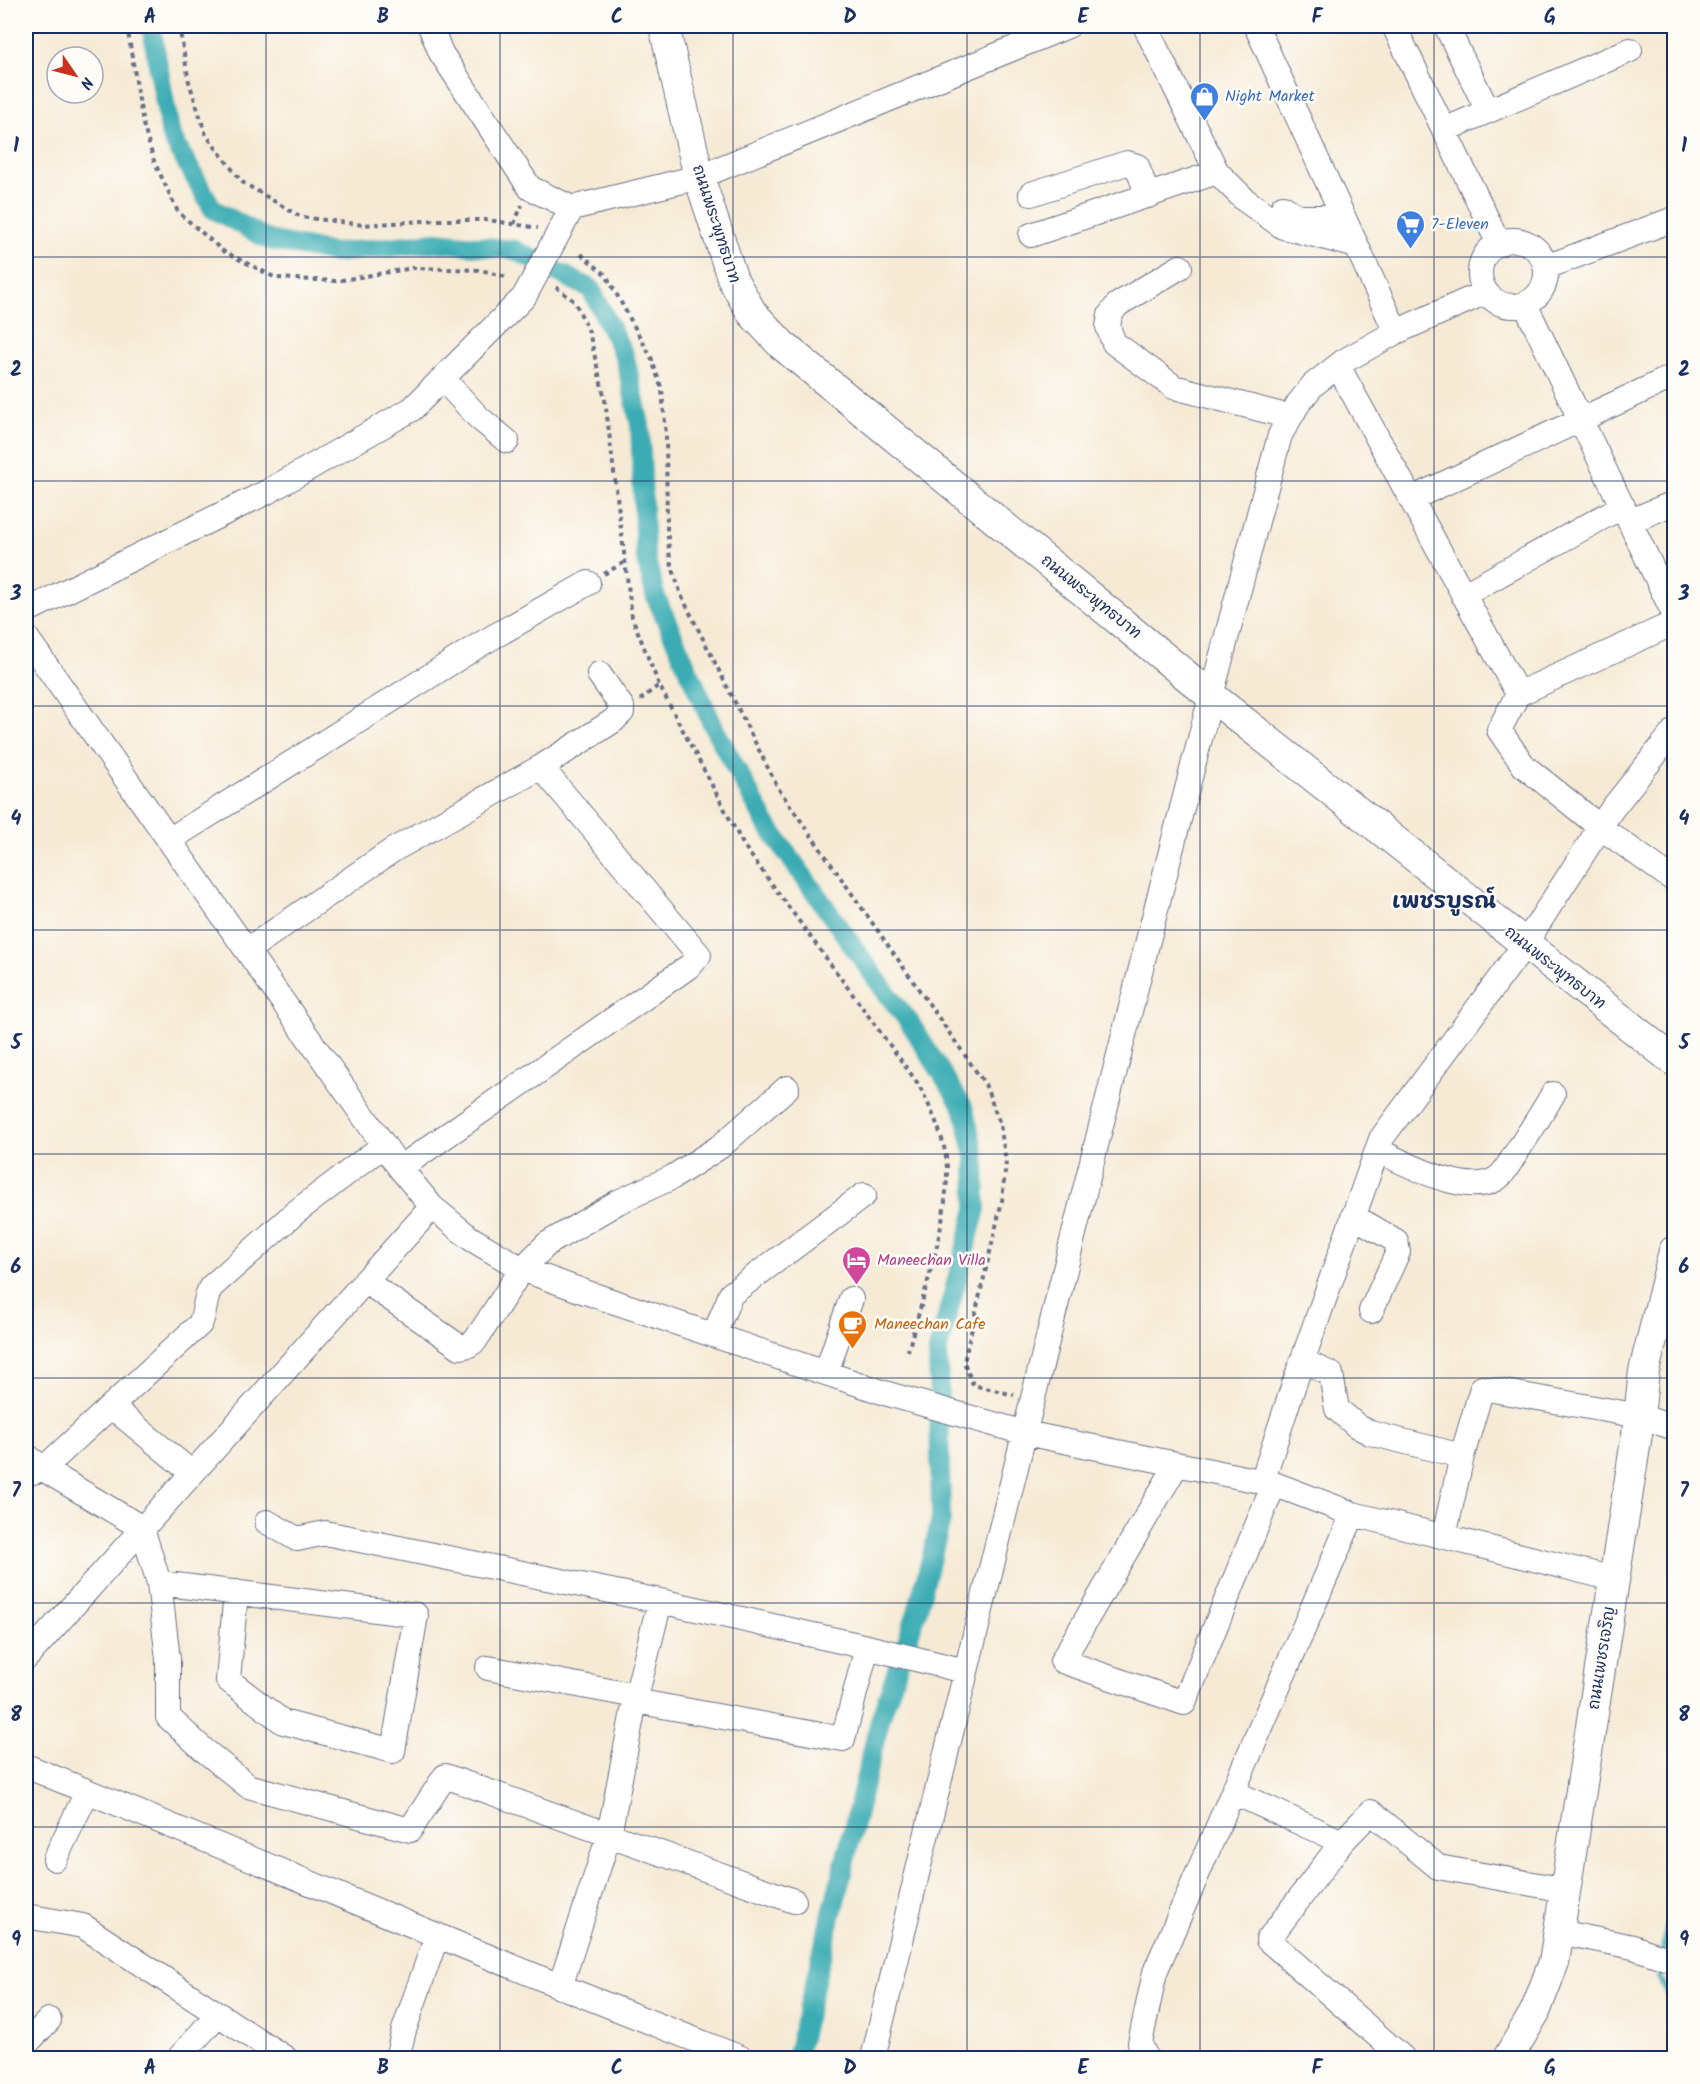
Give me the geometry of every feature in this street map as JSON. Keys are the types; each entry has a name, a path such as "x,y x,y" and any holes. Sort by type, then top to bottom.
{"main road":[{"name":"ถนนพระพุทธบาท","path":"664,26 699,177 733,280 752,313 782,345 1210,694 1674,1061"},
{"name":"ถนนเพชรเจริญ","path":"1508,2058 1535,2012 1554,1962 1640,1416 1644,1371 1674,1251"}],"street":[{"path":"430,26 441,53 530,188 572,208 699,177 1068,26"},
{"path":"1145,26 1217,172 1245,200 1283,227 1357,246"},
{"path":"1160,26 1225,172 1299,218 1343,217"},
{"path":"1256,26 1396,332"},
{"path":"1394,26 1499,244"},
{"path":"1446,26 1488,111"},
{"path":"1444,130 1630,50"},
{"path":"1031,194 1126,163 1137,166 1148,196"},
{"path":"1030,235 1217,172"},
{"path":"26,612 277,486 412,409 524,297 572,208"},
{"path":"1546,267 1674,219"},
{"path":"1510,240 1522,241 1539,252 1546,267 1546,279 1539,294 1525,304 1514,306 1499,303 1486,292 1481,281 1481,267 1485,256 1499,244 1510,240"},
{"path":"1180,267 1117,305 1110,315 1108,327 1114,343 1174,387 1290,417"},
{"path":"873,2058 958,1669 1033,1399 1210,694 1280,435 1313,385 1338,366 1396,332 1486,292"},
{"path":"1525,304 1674,614"},
{"path":"1338,366 1518,694"},
{"path":"1411,499 1674,376"},
{"path":"442,379 479,418 507,441"},
{"path":"1463,595 1627,514 1674,502"},
{"path":"169,840 479,645 588,583"},
{"path":"1674,623 1518,694 1499,730 1524,766 1600,827 1674,880"},
{"path":"26,637 400,1168 432,1207 470,1238 522,1269 826,1374 1024,1433 1268,1483 1353,1514 1614,1579"},
{"path":"247,950 393,850 541,767 613,722 622,712 622,707 599,674"},
{"path":"1177,1464 1062,1661 1184,1703 1268,1483 1302,1361 1381,1139 1525,944 1612,809 1674,731"},
{"path":"400,1168 691,965 699,955 541,767"},
{"path":"366,1281 460,1347 469,1345 475,1341 522,1269 547,1244 618,1202 673,1177 722,1146 787,1088"},
{"path":"1377,1150 1447,1180 1475,1185 1487,1183 1501,1175 1533,1129 1553,1094"},
{"path":"384,1145 296,1212 211,1287 207,1293 204,1317 200,1324 112,1407 31,1466 142,1528 159,1582 168,1659 168,1717 248,1786 410,1830 445,1776 794,1901"},
{"path":"714,1335 731,1294 864,1195"},
{"path":"26,1658 432,1207"},
{"path":"1353,1216 1396,1241 1398,1252 1371,1311"},
{"path":"826,1374 851,1299"},
{"path":"1302,1361 1331,1374 1337,1409 1357,1426 1370,1433 1462,1456"},
{"path":"1444,1536 1462,1456 1482,1388 1640,1416 1674,1428"},
{"path":"112,1407 192,1473"},
{"path":"1146,2058 1140,2043 1155,1972 1353,1514"},
{"path":"267,1522 297,1539 326,1533 660,1601 958,1669"},
{"path":"159,1582 416,1615 393,1751 283,1722 228,1680 236,1592"},
{"path":"560,1987 609,1835 636,1698 660,1601"},
{"path":"488,1668 843,1739 871,1648"},
{"path":"26,1766 560,1987 741,2058"},
{"path":"55,1859 87,1792"},
{"path":"1233,1792 1342,1842"},
{"path":"1403,2058 1268,1940 1342,1842 1371,1812 1438,1867 1566,1890"},
{"path":"26,1916 83,1926 285,2058"},
{"path":"1559,1932 1633,1947 1674,1961"},
{"path":"397,2058 436,1935"},
{"path":"179,2058 218,2014"},
{"path":"26,2044 49,2020"}],"path":[{"path":"127,26 143,124 154,161 178,212 223,251 276,278 336,281 413,268 481,270 506,277"},
{"path":"179,26 189,82 206,135 242,182 301,217 364,225 437,220 488,220 538,228"},
{"path":"581,254 606,275 651,357 662,390 666,435 667,528 670,560 681,594 778,788 986,1084 1000,1124 1006,1161 1002,1201 964,1362 973,1385 1033,1399"},
{"path":"556,287 575,302 589,332 604,400 632,617 659,685 744,846 919,1085 938,1124 948,1170 942,1222 908,1351"}],"waterway":[{"path":"151,26 171,136 213,209 269,240 335,253 436,242 515,250 591,289 625,357 640,425 645,554 655,595 715,730 767,825 910,1023 963,1107 975,1156 976,1209 938,1350 941,1520 917,1612 881,1716 796,2058"},
{"path":"1663,1950 1666,1928 1674,1911"},
{"path":"1661,1963 1658,1978 1674,2001"}],"place":[{"name":"Night Market","path":"1204,122"},
{"name":"7-Eleven","path":"1410,250"},
{"name":"Maneechan Villa","path":"856,1286"},
{"name":"Maneechan Cafe","path":"853,1350"}],"district":[{"name":"เพชรบูรณ์","path":"1444,902"}]}
